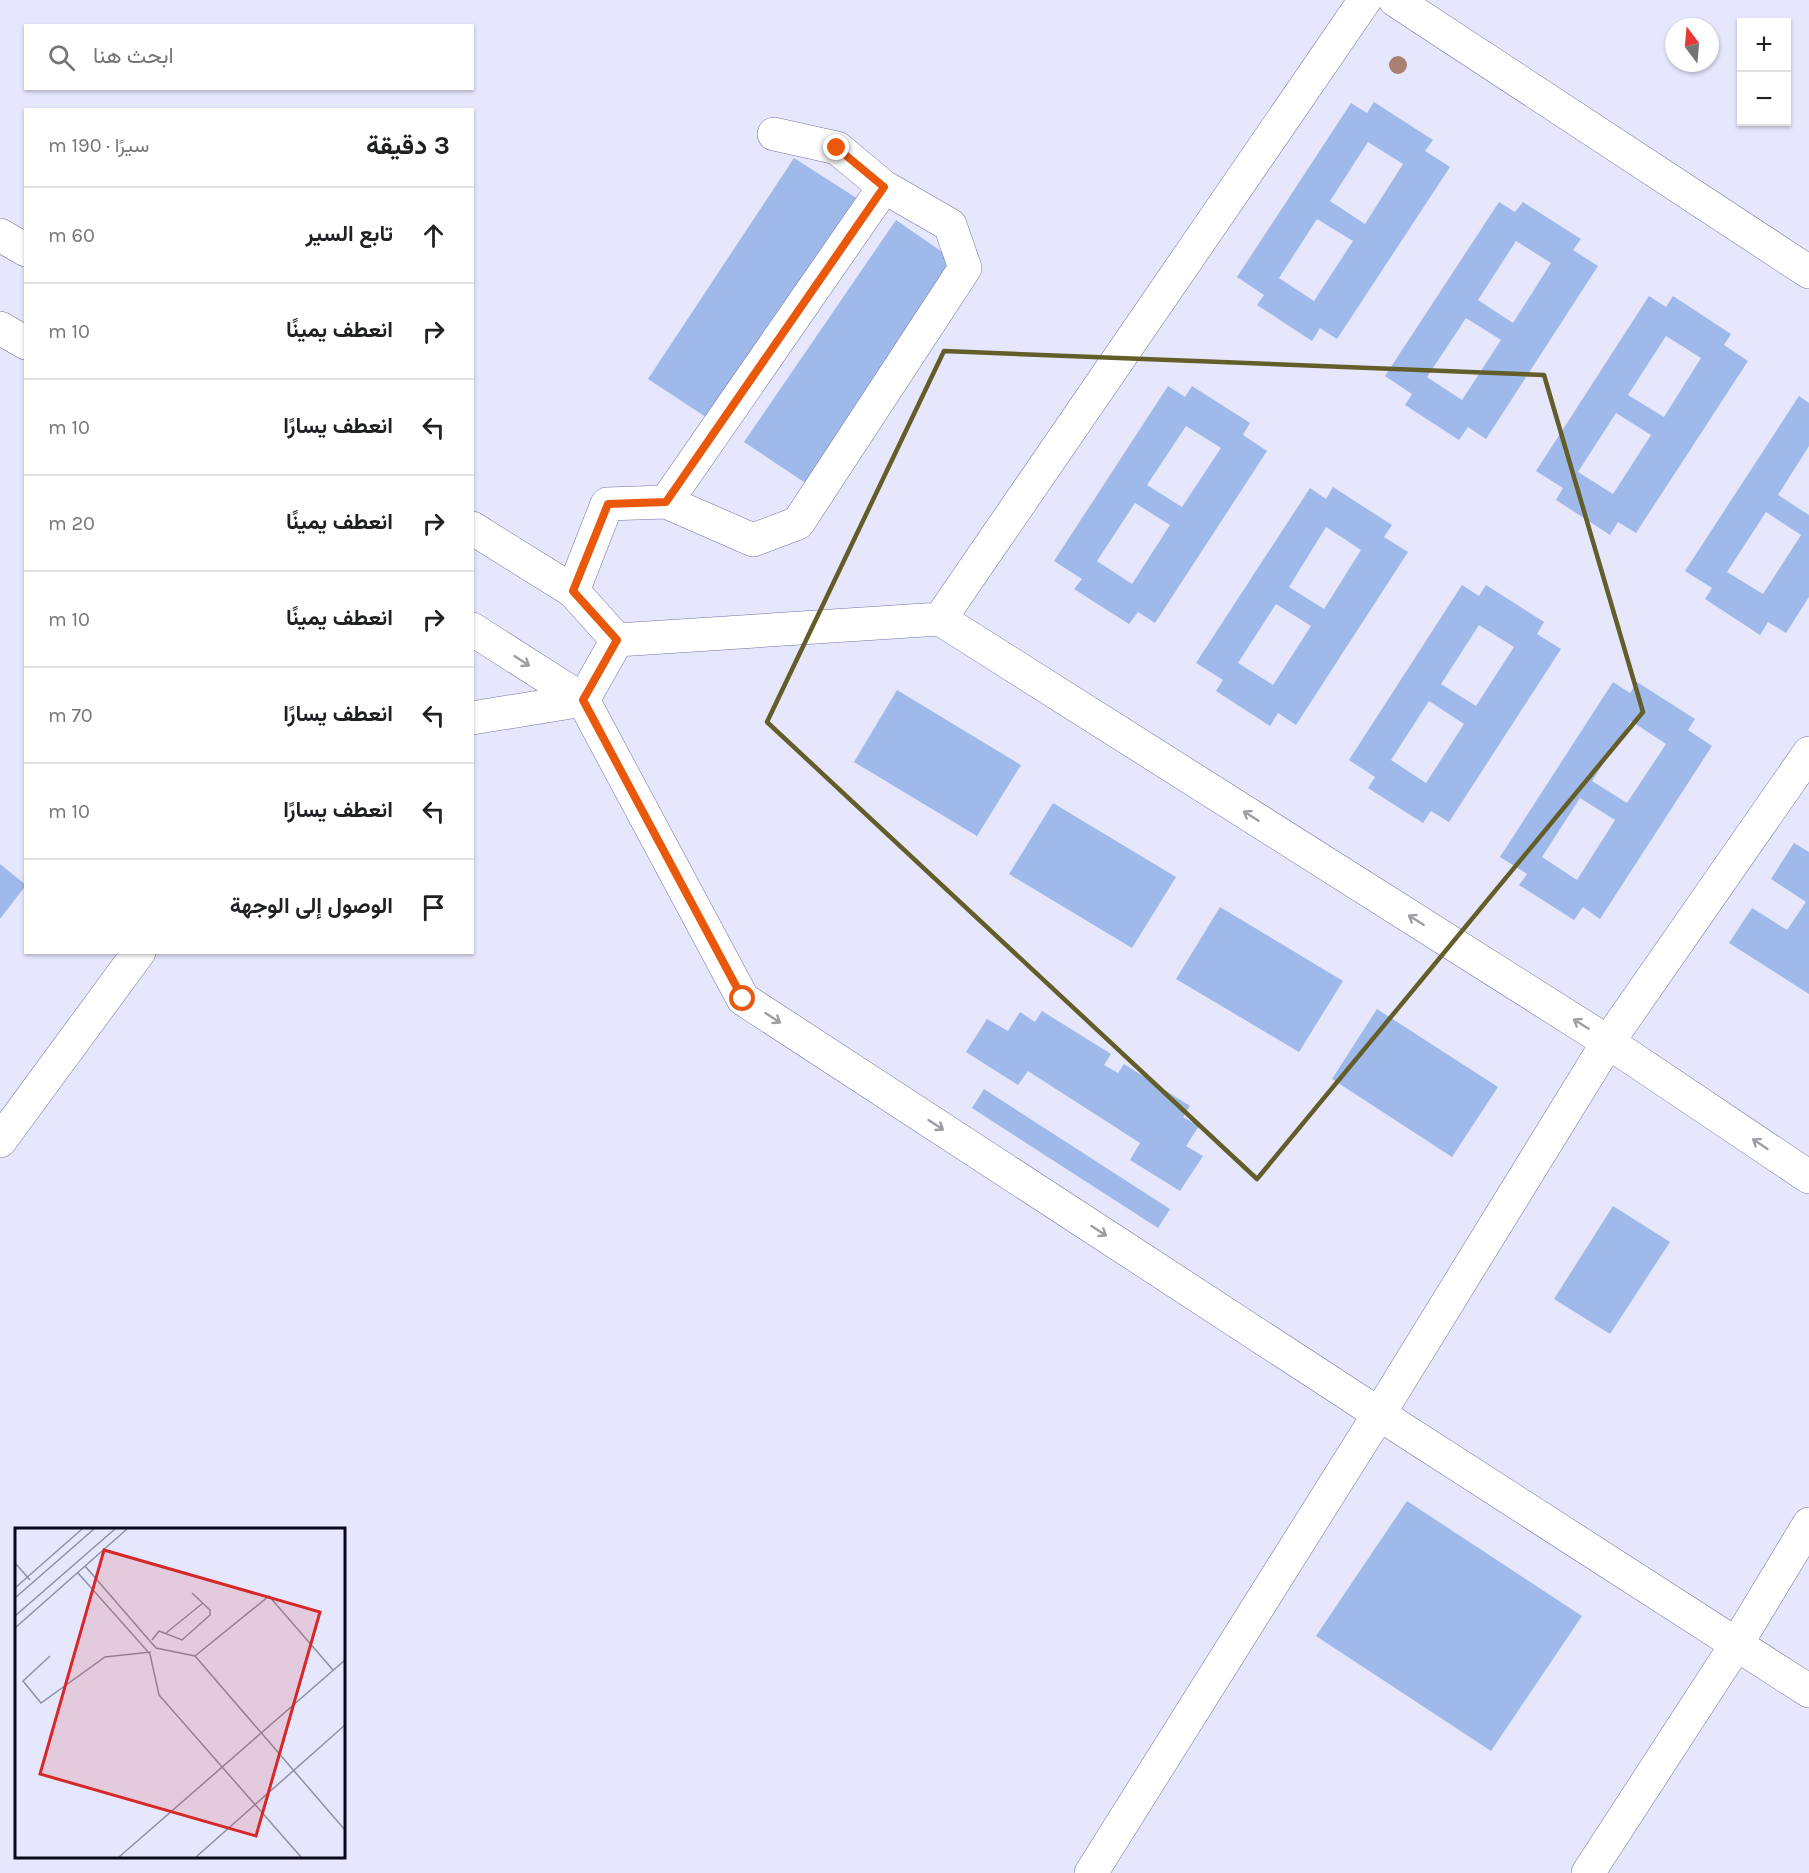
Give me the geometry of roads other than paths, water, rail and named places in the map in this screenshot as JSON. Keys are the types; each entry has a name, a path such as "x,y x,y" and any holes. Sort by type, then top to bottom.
{"lane":[{"path":"940,619 1365,0"},
{"path":"1395,0 1809,272"},
{"path":"573,591 608,504 666,502 753,540 798,523 965,268 950,225 884,187 837,148 774,134"},
{"path":"666,502 884,187"},
{"path":"0,235 24,249"},
{"path":"0,328 24,342"},
{"path":"474,529 573,591 617,640"},
{"path":"617,640 940,619 1608,1042 1809,1177"},
{"path":"474,630 583,700 743,999 1809,1691"},
{"path":"583,700 617,640"},
{"path":"474,718 583,700"},
{"path":"1091,1873 1379,1414 1608,1042 1809,753"},
{"path":"0,1141 138,954"},
{"path":"1588,1873 1736,1645 1809,1524"}]}
